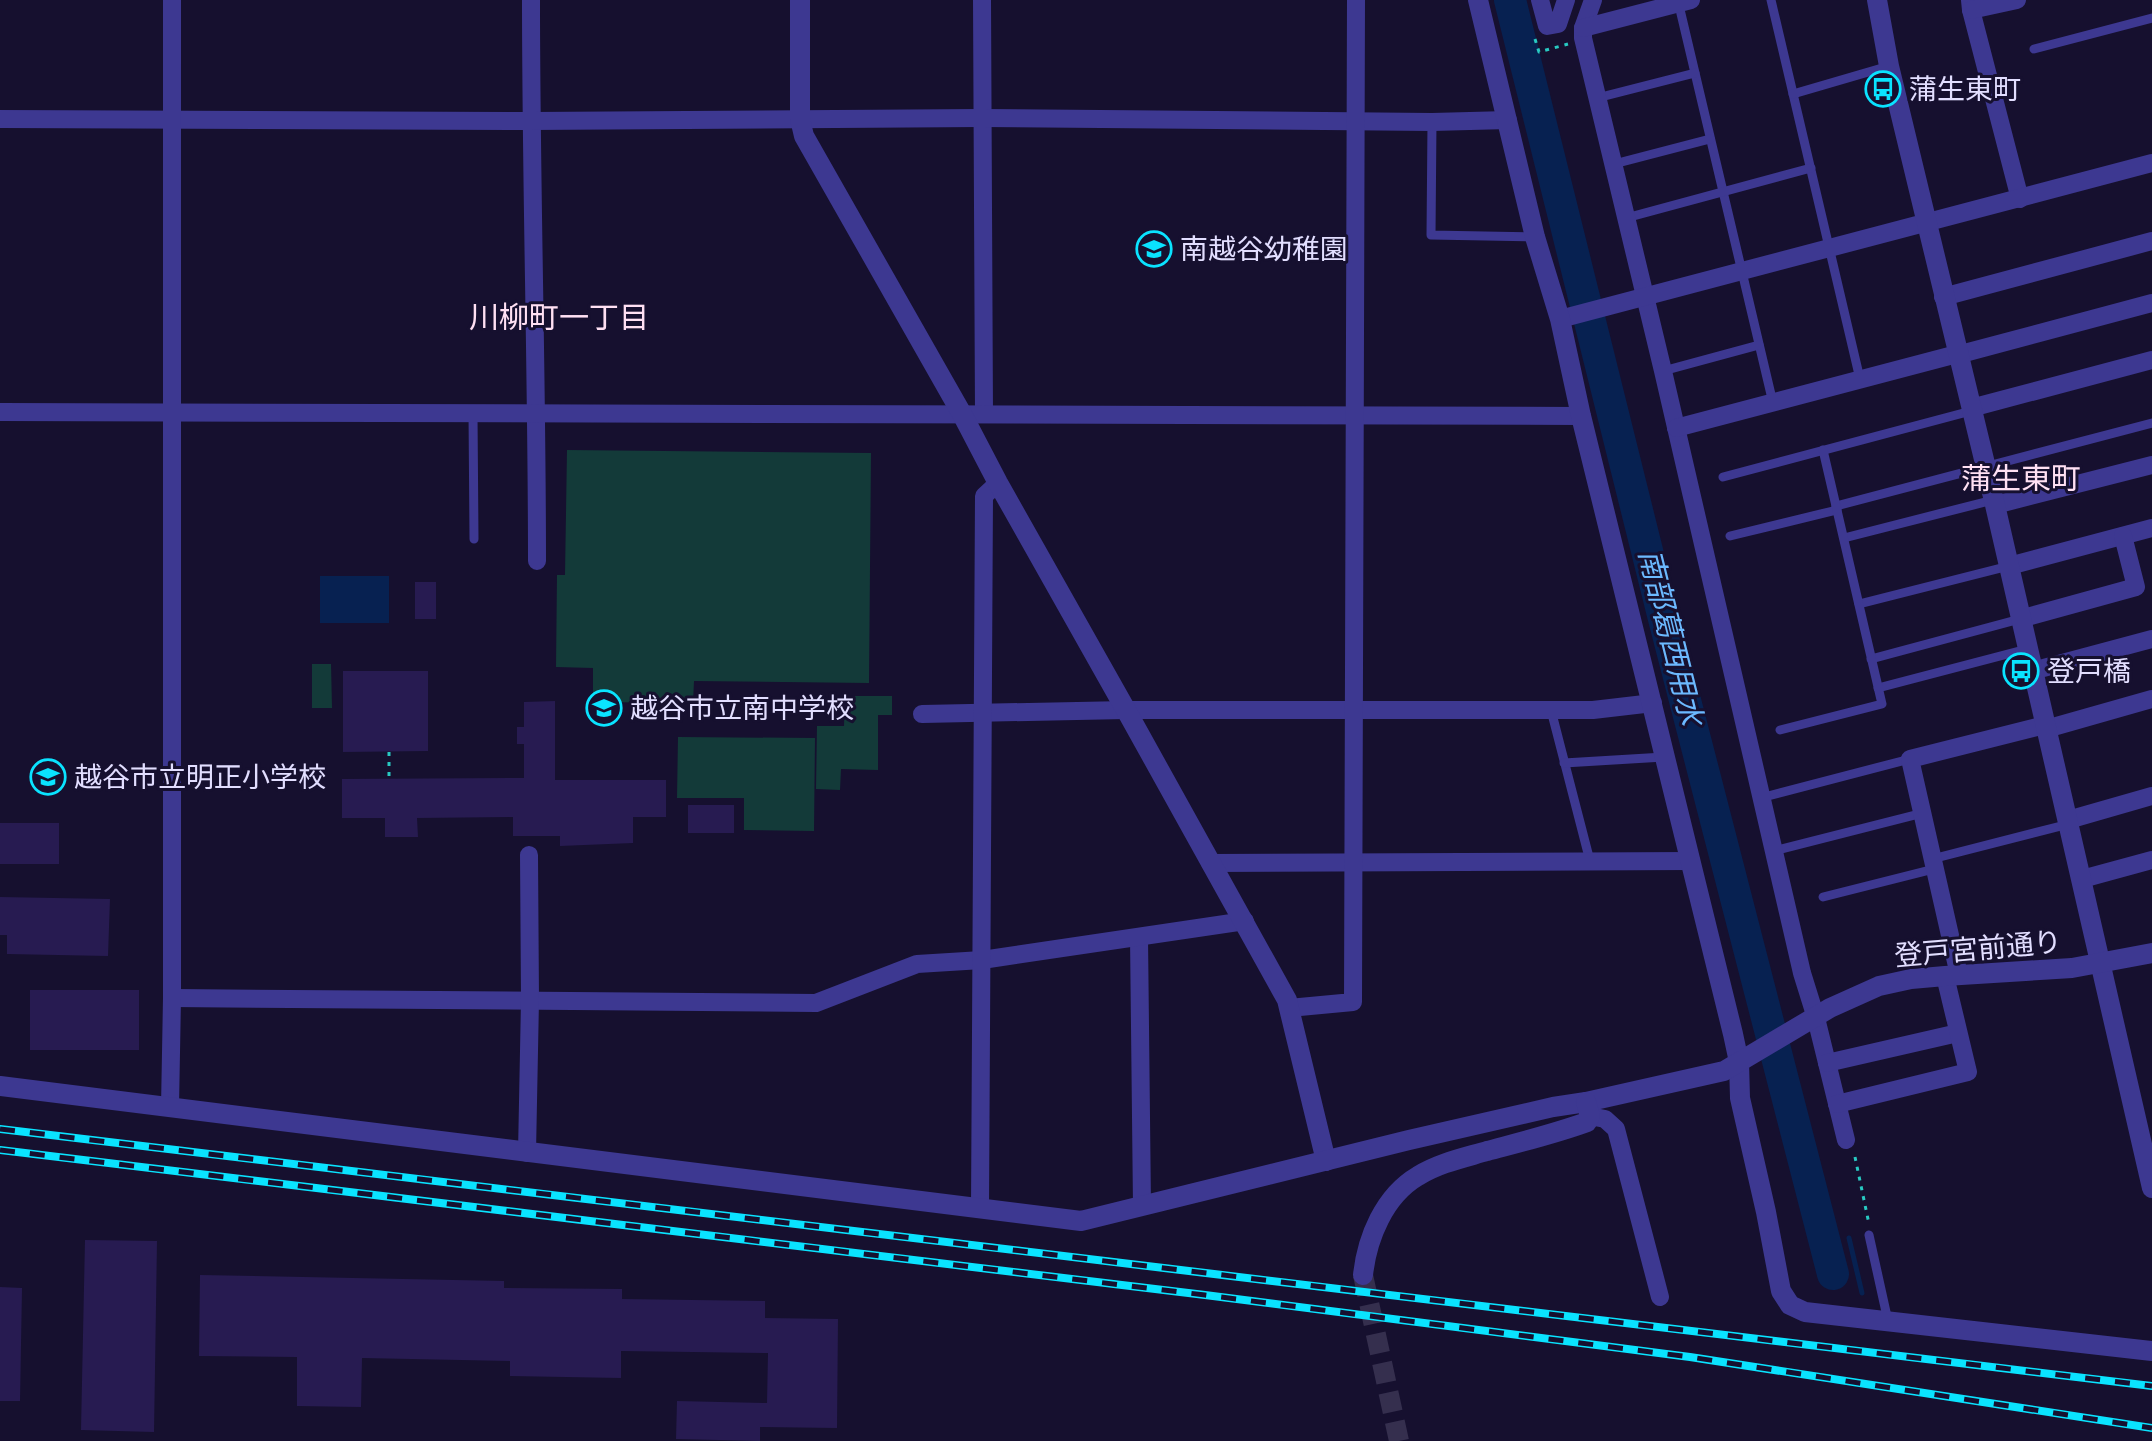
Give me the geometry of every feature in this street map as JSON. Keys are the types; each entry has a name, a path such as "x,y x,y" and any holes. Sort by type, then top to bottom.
{"street":[{"path":"170,1107 172,0"},
{"path":"531,0 537,561"},
{"path":"800,0 800,119 804,136 1287,1000 1326,1161"},
{"path":"982,0 984,414"},
{"path":"1289,1008 1353,1002 1356,0"},
{"path":"1478,0 1535,237 1565,318 1581,416 1691,861 1744,1058 1740,1098 1781,1291 1790,1305 1805,1312 2152,1351"},
{"path":"1540,0 1547,26 1558,24 1566,0"},
{"path":"1593,0 1583,28 1583,38 1802,973 1846,1140"},
{"path":"1877,0 1889,66 2150,1166 2152,1188"},
{"path":"2017,0 1971,5 2020,199"},
{"path":"1583,28 1682,1"},
{"path":"0,119 1508,120"},
{"path":"1565,318 2152,163"},
{"path":"1943,297 2152,241"},
{"path":"1676,428 2152,303"},
{"path":"1971,409 2152,360"},
{"path":"0,412 1581,416"},
{"path":"1994,502 2152,465"},
{"path":"980,1209 984,496 998,483"},
{"path":"2009,566 2152,528"},
{"path":"2020,619 2136,587 2123,536"},
{"path":"2032,671 2152,639"},
{"path":"1837,1104 1968,1072 1958,1033 1952,976 1933,864 1910,759 2152,699"},
{"path":"922,714 1126,710 1593,710 1653,703"},
{"path":"2069,822 2152,796"},
{"path":"527,1153 529,855"},
{"path":"2082,879 2152,860"},
{"path":"1210,863 1691,861"},
{"path":"172,998 816,1003 917,964 982,960 1245,921"},
{"path":"1139,937 1142,1206"},
{"name":"登戸宮前通り","path":"1816,1018 1830,1008 1879,986 1911,979 2040,971 2102,964 2152,953"},
{"path":"0,1086 1081,1221 1553,1107 1588,1109 1724,1071 1816,1018"},
{"path":"1827,1063 1958,1033"},
{"path":"1363,1275 1370,1237 1395,1197 1415,1178 1443,1163 1587,1122 1588,1109"},
{"path":"1588,1109 1616,1129 1660,1297"}],"lane":[{"path":"1771,0 1860,379"},
{"path":"1682,1 1695,73 1773,403"},
{"path":"2034,49 2152,18"},
{"path":"1793,94 1889,66"},
{"path":"1597,98 1695,73"},
{"path":"1432,122 1431,235 1535,237"},
{"path":"1614,164 1710,139"},
{"path":"1626,218 1811,168"},
{"path":"1663,371 1759,345"},
{"path":"1723,477 1971,409"},
{"path":"473,413 474,539"},
{"path":"1730,536 2152,423"},
{"path":"1780,730 1882,704 1823,450"},
{"path":"1844,538 1994,502"},
{"path":"1859,604 2009,566"},
{"path":"1871,659 2020,619"},
{"path":"1878,688 2027,649"},
{"path":"1551,710 1590,861"},
{"path":"1564,763 1666,757"},
{"path":"1768,796 1910,759"},
{"path":"1774,851 1923,813"},
{"path":"1823,897 2069,822"},
{"path":"1869,1235 1884,1321"}],"path":[{"path":"389,752 389,779"},
{"path":"1846,1140 1852,1142 1871,1232 1869,1235"}],"green space":[{"path":"567,450 871,453 869,683 694,681 693,703 593,702 593,668 556,667 557,575 565,575"},
{"path":"312,664 331,664 332,708 312,708"},
{"path":"845,696 892,696 892,715 878,715 878,770 841,769 840,790 816,789 817,726 844,726"},
{"path":"678,737 815,738 814,831 744,830 744,798 677,798"}],"water":[{"path":"320,576 389,576 389,623 320,623"}],"building":[{"path":"415,582 436,582 436,619 415,619"},
{"path":"343,671 428,671 428,751 343,752"},
{"path":"555,701 555,780 666,780 666,817 633,817 633,843 560,846 560,836 513,836 513,817 417,818 418,837 385,837 385,818 342,818 342,779 524,778 524,744 517,744 517,727 524,727 524,702"},
{"path":"688,805 734,805 734,833 688,833"},
{"path":"0,823 59,823 59,864 0,864"},
{"path":"0,897 110,899 108,956 7,954 7,935 0,935"},
{"path":"30,990 139,990 139,1050 30,1050"},
{"path":"85,1240 157,1241 154,1432 81,1430"},
{"path":"200,1275 504,1281 504,1288 622,1289 622,1299 765,1301 765,1318 838,1319 837,1428 760,1427 760,1441 676,1439 677,1401 767,1403 768,1353 621,1351 621,1378 510,1376 510,1361 362,1358 361,1407 297,1406 297,1357 199,1356"},
{"path":"0,1287 22,1288 20,1401 0,1401"}],"waterway":[{"name":"南部葛西用水","path":"1510,0 1663,615 1833,1274"},
{"path":"1849,1238 1862,1293"}],"tunnel":[{"path":"1363,1275 1399,1441"}],"railway":[{"path":"0,1129 2152,1386"},
{"path":"0,1150 1205,1295 1690,1357 2152,1428"}],"place":[{"name":"蒲生東町","path":"1883,89"},
{"name":"南越谷幼稚園","path":"1154,249"},
{"name":"登戸橋","path":"2021,671"},
{"name":"越谷市立南中学校","path":"604,708"},
{"name":"越谷市立明正小学校","path":"48,777"}],"district":[{"name":"川柳町一丁目","path":"559,317"},
{"name":"蒲生東町","path":"2021,478"}]}
